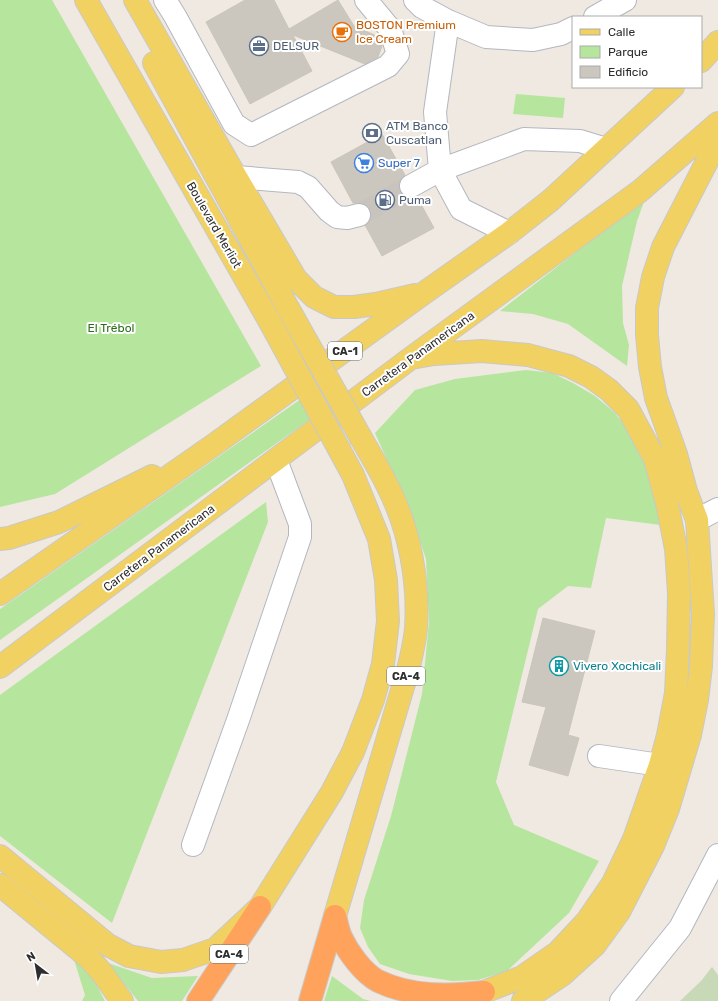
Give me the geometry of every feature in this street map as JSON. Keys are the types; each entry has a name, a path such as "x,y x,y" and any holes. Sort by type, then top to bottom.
{"highway":[{"name":"CA-4","path":"198,1001 260,907"},
{"path":"335,916 340,936 349,951 361,967 378,981 402,989 433,995 460,995 484,992"},
{"name":"CA-4","path":"310,1001 335,916"}],"main road":[{"name":"Boulevard Merliot","path":"86,0 270,322 340,450 353,475 379,539 386,580 388,621 383,664 373,700 353,752 332,792 260,907"},
{"name":"Boulevard Merliot","path":"120,0 288,308 390,490 412,558 415,583 416,629 408,670 335,916"},
{"path":"135,0 296,279 314,297 334,307 354,307 376,304 424,293"},
{"path":"702,60 718,42"},
{"name":"CA-1","path":"0,594 216,444 424,293 510,233 550,200 672,88"},
{"name":"Carretera Panamericana","path":"2,666 411,358 640,191 718,123"},
{"path":"525,992 558,952 588,921 613,883 634,839 660,765 668,735 676,693 679,592 676,549 667,503 666,456 650,367 647,335 647,308 653,277 663,247 718,140"},
{"path":"411,358 434,354 482,351 528,355 569,366 591,377 609,390 628,410 666,456 686,491 697,520 703,614 701,666 697,700 690,735 668,809 653,846 620,912 595,945 562,976 525,992 484,992"},
{"path":"0,539 9,538 59,522 216,444"},
{"path":"0,856 108,945 129,956 161,962 183,960 215,949 260,907"},
{"path":"0,885 89,958 103,974 122,1001"}],"street":[{"path":"165,0 234,124 251,135 388,66 398,54 390,29 366,0"},
{"path":"415,0 422,7 448,21 486,37 533,40 561,34 572,28"},
{"path":"597,16 617,6 625,0"},
{"path":"448,21 435,112 440,170 462,209 510,233"},
{"path":"411,186 440,170 524,139 580,141 606,149"},
{"path":"236,177 298,182 308,187 329,211 337,217 347,218 360,215"},
{"path":"193,845 238,720 300,537 300,524 276,460"},
{"path":"697,520 718,509"},
{"path":"0,584 57,555"},
{"path":"599,756 660,765"},
{"path":"621,1001 680,928 718,855"}],"green space":[{"name":"El Trébol","path":"0,0 52,0 261,366 55,494 0,507"},
{"path":"516,94 565,98 563,118 513,114"},
{"path":"645,199 637,221 622,286 623,323 629,345 627,366 568,324 533,314 500,311"},
{"path":"526,370 552,373 573,383 595,396 615,413 626,428 646,466 661,525 606,518 591,588 568,586 538,609 496,782 514,825 599,861 569,913 507,971 478,980 452,981 409,974 380,964 368,947 360,928 364,900 391,816 422,694 429,622 426,559 411,514 375,433 415,390 455,379"},
{"path":"301,399 312,418 0,640 0,609"},
{"path":"266,502 268,522 112,923 0,836 0,695"},
{"path":"72,953 89,971 105,1001 82,1001 85,995"},
{"path":"108,963 152,978 198,976 182,1001 138,1001"},
{"path":"712,967 718,975 718,1001 680,1001 701,981"},
{"path":"332,976 363,999 371,1001 324,1001"}],"building":[{"name":"DELSUR","path":"245,0 274,0 289,29 338,0 354,26 379,37 382,46 378,57 365,64 293,35 312,71 250,104 206,22"},
{"name":"Puma","path":"382,134 405,175 401,179 399,185 400,192 405,197 417,197 434,228 382,256 365,225 371,219 371,212 368,206 363,203 353,203 331,162"},
{"name":"Vivero Xochicali","path":"543,618 595,631 568,735 579,738 568,776 529,765 546,707 522,702"}],"tunnel":[{"path":"359,215 411,186"}],"place":[{"name":"BOSTON Premium Ice Cream","path":"342,32"},
{"name":"DELSUR","path":"259,46"},
{"name":"ATM Banco Cuscatlan","path":"372,133"},
{"name":"Super 7","path":"364,163"},
{"name":"Puma","path":"385,200"},
{"name":"Vivero Xochicali","path":"559,666"}]}
